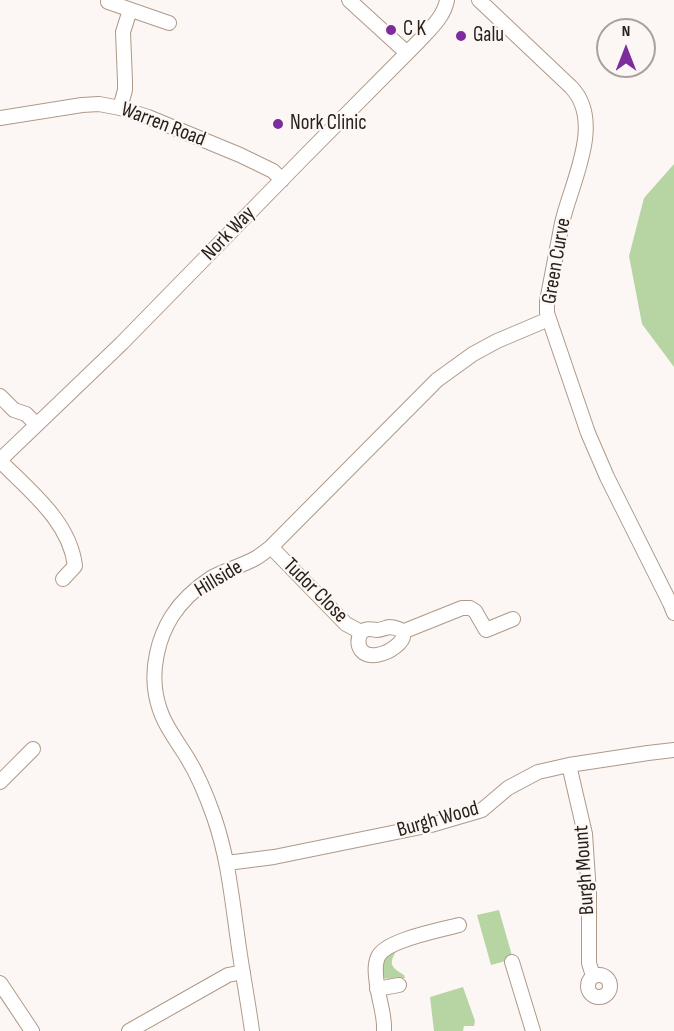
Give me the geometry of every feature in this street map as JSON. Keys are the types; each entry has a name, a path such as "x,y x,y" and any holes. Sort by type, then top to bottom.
{"street":[{"path":"349,0 407,53"},
{"name":"Nork Way","path":"0,460 122,343 407,53 437,22 447,0"},
{"name":"Green Curve","path":"479,0 571,87 583,104 586,136 563,222 547,313 592,442 674,613"},
{"path":"108,2 169,23"},
{"path":"120,108 125,90 123,32 130,10"},
{"name":"Warren Road","path":"0,118 82,105 99,104 120,108 148,117 240,155 273,171 282,180"},
{"name":"Hillside","path":"252,1031 222,841 208,799 188,759 167,728 160,712 154,674 165,630 172,616 192,593 210,579 255,558 271,547 437,380 473,354 549,319"},
{"path":"0,396 14,410 26,414 36,424"},
{"path":"0,460 41,502 64,532 74,556 75,566 63,579"},
{"name":"Tudor Close","path":"271,547 346,624 361,632"},
{"path":"402,632 438,616 466,608 474,611 486,630 513,619"},
{"name":"Tudor Close","path":"389,627 398,628 402,632 402,642 398,646 375,656 365,653 359,646 361,632 365,629 377,630 389,627"},
{"path":"0,782 33,749"},
{"name":"Burgh Wood","path":"227,863 274,857 431,825 482,810 508,788 538,772 569,765 674,750"},
{"name":"Burgh Mount","path":"569,765 585,834 588,863 589,963 593,976"},
{"path":"384,1031 376,967 378,957 384,948 397,942 459,925"},
{"path":"512,962 533,1031"},
{"path":"129,1031 228,975 243,972"},
{"path":"0,983 32,1031"},
{"path":"377,989 399,986"}],"green space":[{"path":"674,164 674,367 642,324 629,256 644,198"},
{"path":"499,910 513,959 491,965 477,915"},
{"path":"397,950 392,959 392,965 405,978 383,978 381,968 383,956"},
{"path":"463,987 475,1021 474,1026 464,1026 463,1031 434,1031 430,997"}],"place":[{"name":"C K","path":"391,30"},
{"name":"Galu","path":"461,36"},
{"name":"Nork Clinic","path":"278,124"}]}
